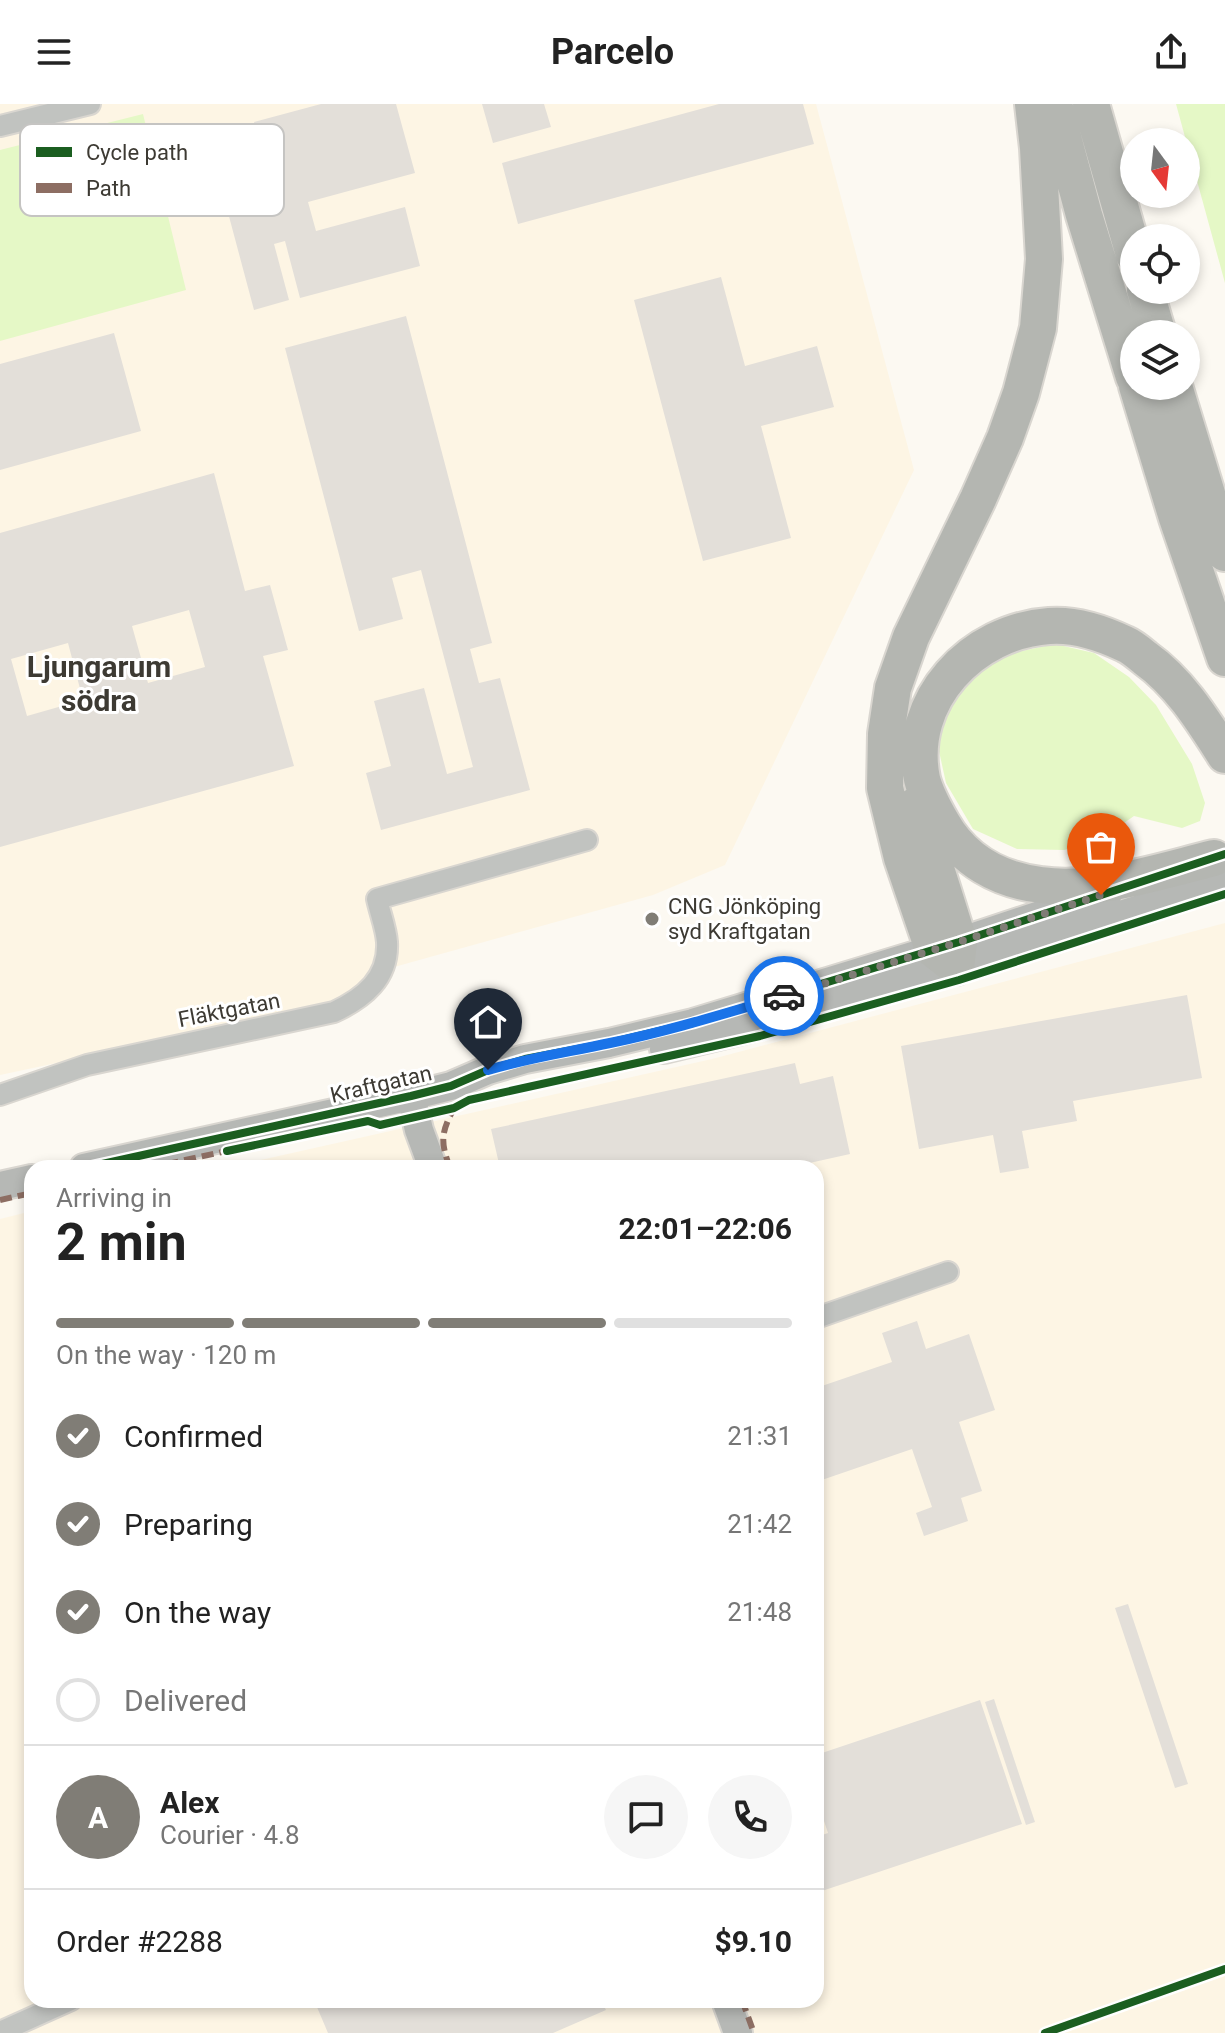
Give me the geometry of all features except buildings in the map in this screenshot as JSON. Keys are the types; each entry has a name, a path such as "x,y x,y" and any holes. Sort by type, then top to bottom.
{"highway":[{"path":"949,953 902,858 885,788 886,734 893,688 911,637 1005,438 1038,328 1044,259 1033,104"},
{"path":"1054,104 1120,332"},
{"path":"1091,104 1125,224"},
{"path":"1141,400 1177,518 1225,658"},
{"path":"1178,400 1225,553"},
{"path":"949,953 916,803 915,772 925,720 938,688 964,661 992,640 1050,626 1087,630 1127,645 1161,670 1194,706 1225,755"},
{"path":"920,744 922,778 930,803 945,829 959,847 983,867 1011,880 1043,886 1091,885 1221,869"}],"street":[{"path":"0,126 90,104"},
{"name":"Fläktgatan","path":"0,1095 87,1065 334,1012 364,996 378,980 385,965 387,941 377,899 587,840"},
{"name":"Kraftgatan","path":"120,1160 411,1096 451,1086 525,1059 693,1023 949,953 1221,869"},
{"path":"411,1096 430,1160"},
{"path":"0,1186 24,1181"},
{"path":"824,1315 948,1272"},
{"path":"0,2032 53,2008"},
{"path":"729,2008 738,2033"}],"shaded area":[{"path":"0,104 816,104 914,470 725,865 653,895 369,974 340,1003 0,1075"},
{"path":"1225,923 1225,2033 0,2033 0,1219 24,1213 24,2008 824,2008 824,1160 261,1160 712,1059"}],"green space":[{"path":"1176,104 1225,104 1225,283 1200,192 1200,128 1183,128"},
{"path":"143,114 145,124 103,124"},
{"path":"20,145 20,216 168,216 186,290 0,341 0,150"},
{"path":"1055,644 1094,653 1129,677 1156,705 1192,764 1205,803 1200,821 1182,828 1134,816 1101,839 1064,850 1017,849 973,829 946,783 937,742 949,699 974,674 1008,654"}],"marked path":[{"path":"448,1160 443,1137 454,1108"},
{"path":"185,1160 231,1150"},
{"path":"0,1200 24,1195"},
{"path":"745,2008 754,2033"}],"cycle path":[{"path":"120,1160 411,1096 451,1086 525,1059 693,1023 959,942 1225,854"},
{"path":"227,1151 368,1121 380,1125 454,1108 469,1100 760,1036 959,980 1225,894"},
{"path":"1045,2033 1225,1969"}],"way so far":[{"path":"784,996 1101,895"}],"place":[{"name":"CNG Jönköping syd Kraftgatan","path":"652,919"}],"district":[{"name":"Ljungarum södra","path":"99,683"}],"route":[{"path":"488,1070 525,1059 693,1023 784,996"}]}
